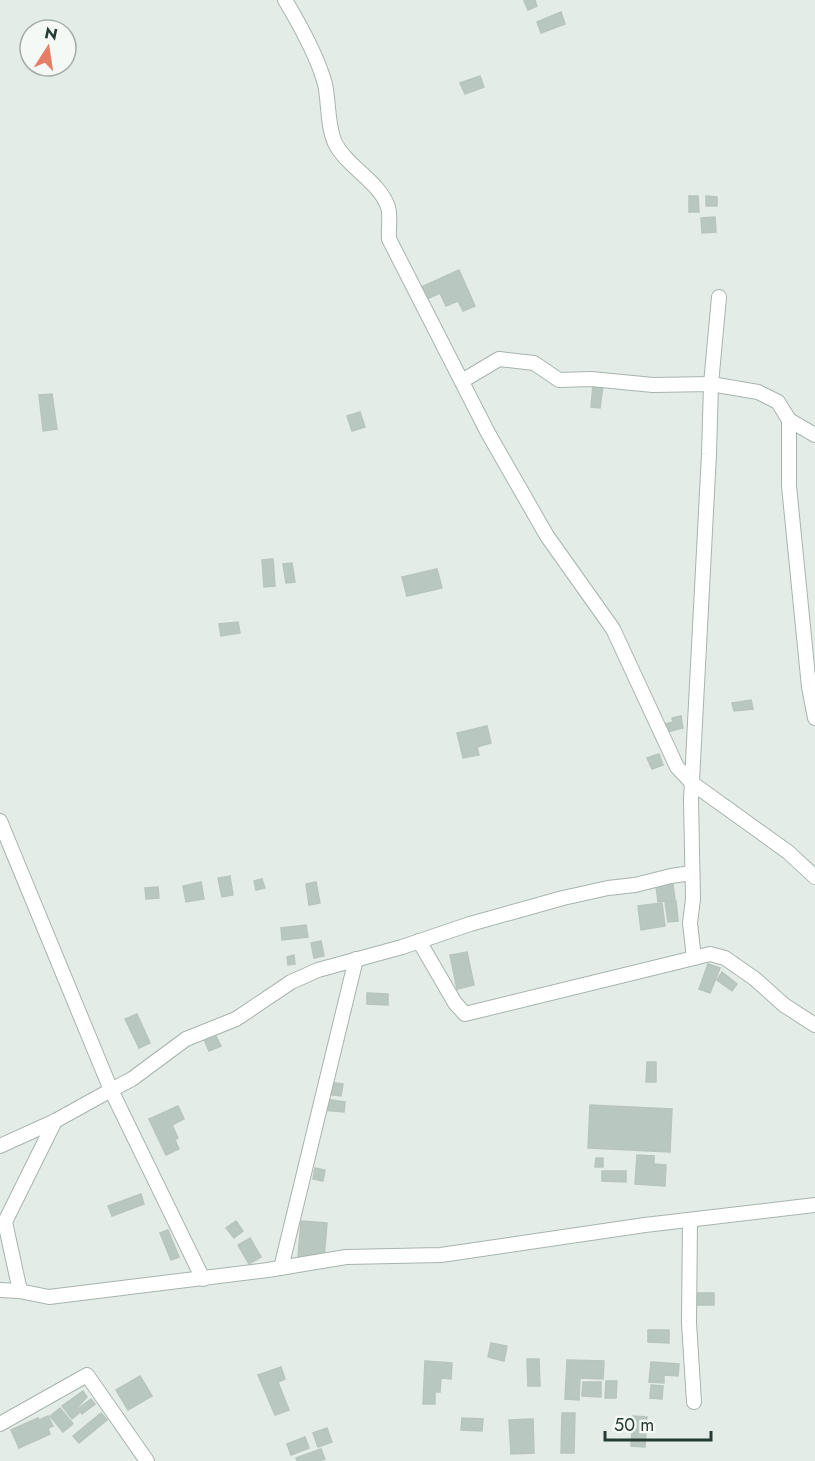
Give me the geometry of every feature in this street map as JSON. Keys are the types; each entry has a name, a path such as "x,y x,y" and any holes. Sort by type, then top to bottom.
{"street":[{"path":"285,0 304,33 324,84 335,143 381,194 388,209 389,239 488,433 547,536 613,629 677,767 692,783 788,852 815,877"},
{"path":"694,958 690,923 693,899 692,783 711,384 719,297"},
{"path":"462,381 499,359 534,363 559,380 591,379 653,385 711,384 758,392 778,402 789,420 815,435"},
{"path":"789,420 789,486 809,687 815,718"},
{"path":"0,821 111,1090 203,1279"},
{"path":"0,1146 56,1121 132,1079 186,1039 236,1019 291,982 318,970 563,898 691,873"},
{"path":"419,941 455,1003 465,1014 710,954 725,958 755,979 784,1005 815,1024"},
{"path":"281,1268 356,959"},
{"path":"20,1291 4,1222 56,1121"},
{"path":"0,1290 20,1291 48,1297 203,1279 346,1257 441,1255 815,1205"},
{"path":"690,1220 689,1323 694,1402"},
{"path":"0,1424 87,1375 147,1461"}],"building":[{"path":"535,0 537,6 528,10 524,1"},
{"path":"561,12 565,24 541,33 537,22"},
{"path":"480,76 484,87 465,94 460,83"},
{"path":"689,196 698,196 699,212 689,212"},
{"path":"706,196 717,197 717,206 706,206"},
{"path":"715,217 716,232 702,233 701,218"},
{"path":"459,270 475,306 463,311 458,301 446,306 440,293 427,299 421,287"},
{"path":"593,385 603,386 600,408 591,407"},
{"path":"52,394 57,429 43,431 39,395"},
{"path":"360,412 365,427 352,431 347,416"},
{"path":"273,559 275,586 264,587 262,560"},
{"path":"292,563 295,582 286,583 283,564"},
{"path":"437,569 442,588 407,596 402,577"},
{"path":"238,622 240,633 221,636 219,624"},
{"path":"751,700 753,709 734,711 732,703"},
{"path":"681,716 683,728 667,732 665,724 673,722 672,718"},
{"path":"487,726 491,743 477,747 479,755 463,758 457,733"},
{"path":"659,754 663,765 652,769 647,758"},
{"path":"230,876 233,895 222,897 218,878"},
{"path":"262,879 265,888 256,890 254,881"},
{"path":"201,882 204,899 186,902 183,886"},
{"path":"316,882 320,903 309,905 306,884"},
{"path":"673,884 675,900 658,902 656,886"},
{"path":"158,887 159,898 146,899 145,888"},
{"path":"676,901 678,921 668,922 665,902"},
{"path":"662,903 665,926 641,930 638,906"},
{"path":"306,925 308,937 282,940 281,928"},
{"path":"321,941 324,956 314,958 311,943"},
{"path":"467,952 474,985 457,989 450,955"},
{"path":"294,955 295,964 288,965 287,957"},
{"path":"708,964 720,968 710,993 699,989"},
{"path":"722,972 737,984 732,991 717,980"},
{"path":"367,993 388,994 388,1005 367,1004"},
{"path":"137,1014 150,1043 139,1048 125,1019"},
{"path":"214,1032 221,1046 209,1051 203,1037"},
{"path":"647,1062 656,1062 656,1082 646,1082"},
{"path":"327,1082 343,1084 341,1096 326,1094"},
{"path":"325,1099 345,1102 344,1112 323,1110"},
{"path":"590,1105 672,1109 670,1152 588,1148"},
{"path":"178,1106 184,1119 172,1125 178,1138 175,1140 179,1149 166,1155 149,1119"},
{"path":"637,1155 654,1156 654,1164 666,1165 665,1186 635,1184"},
{"path":"596,1158 603,1158 603,1167 595,1167"},
{"path":"315,1168 325,1170 323,1181 313,1179"},
{"path":"602,1171 626,1171 626,1182 602,1181"},
{"path":"141,1194 144,1204 112,1216 108,1206"},
{"path":"236,1221 243,1231 234,1238 226,1228"},
{"path":"301,1221 327,1223 324,1259 298,1257"},
{"path":"168,1230 179,1257 171,1260 160,1233"},
{"path":"250,1238 261,1257 249,1264 238,1245"},
{"path":"691,1293 714,1293 714,1305 691,1305"},
{"path":"648,1330 669,1330 669,1343 648,1342"},
{"path":"491,1343 507,1346 504,1361 488,1357"},
{"path":"527,1359 539,1359 540,1386 528,1386"},
{"path":"567,1360 604,1361 603,1379 580,1378 579,1400 565,1399"},
{"path":"425,1361 452,1363 451,1379 441,1378 440,1392 435,1392 435,1404 423,1404"},
{"path":"651,1362 679,1364 678,1376 664,1375 664,1383 649,1382"},
{"path":"281,1367 285,1379 278,1382 289,1410 275,1415 258,1375"},
{"path":"140,1376 152,1396 128,1410 116,1390"},
{"path":"606,1381 617,1381 616,1398 605,1398"},
{"path":"583,1382 601,1382 601,1397 582,1396"},
{"path":"651,1385 663,1386 662,1399 650,1398"},
{"path":"83,1391 87,1397 76,1409 79,1413 72,1419 62,1406"},
{"path":"91,1399 95,1404 82,1414 78,1409"},
{"path":"60,1408 73,1424 63,1432 50,1416"},
{"path":"101,1413 107,1420 79,1443 73,1436"},
{"path":"562,1413 575,1413 574,1453 561,1453"},
{"path":"48,1416 53,1426 48,1428 50,1434 19,1448 11,1430"},
{"path":"633,1416 647,1417 645,1447 631,1446"},
{"path":"462,1418 483,1419 482,1431 461,1430"},
{"path":"533,1419 534,1453 511,1454 509,1420"},
{"path":"327,1428 332,1442 318,1447 313,1433"},
{"path":"305,1437 309,1448 291,1455 287,1444"},
{"path":"321,1449 325,1459 297,1461 296,1458"}]}
